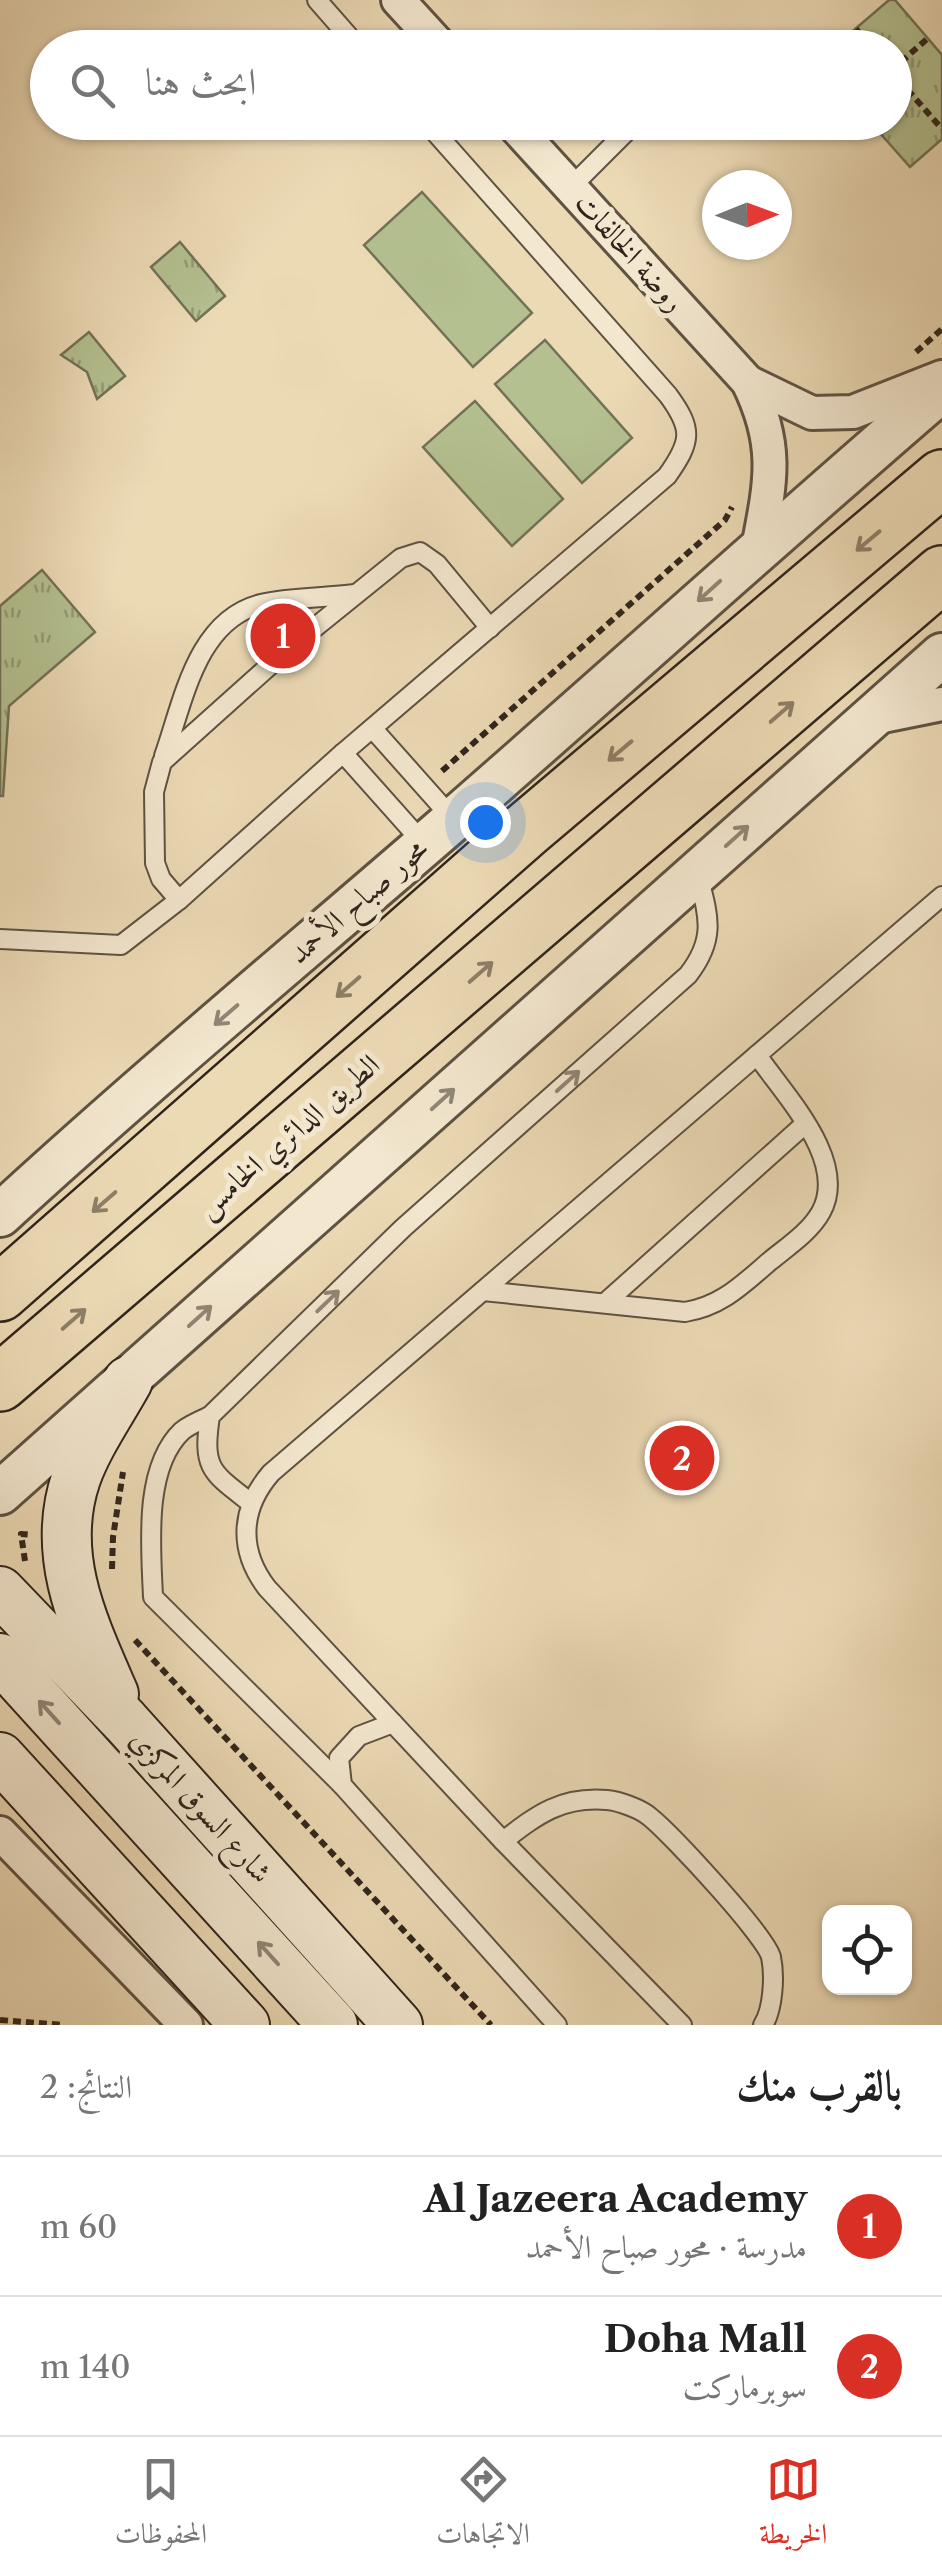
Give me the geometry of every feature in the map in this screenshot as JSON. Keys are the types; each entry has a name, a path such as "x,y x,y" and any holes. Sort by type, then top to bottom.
{"highway":[{"path":"0,1293 526,830 942,478"},
{"name":"الطريق الدائري الخامس","path":"0,1382 942,574"}],"main road":[{"path":"124,1720 72,1592 65,1536 66,1516 78,1474 128,1381"},
{"name":"شارع السوق المركزي","path":"0,1591 124,1720 398,2025"},
{"path":"0,1658 333,2025"},
{"path":"0,1758 245,2025"},
{"path":"0,1800 137,1909"}],"street":[{"path":"398,0 426,30"},
{"name":"روضة الخالفات","path":"529,140 748,382 765,418 770,464 770,490 758,548"},
{"name":"روضة الخالفات","path":"748,382 812,413 853,412 942,377"},
{"name":"محور صباح الأحمد","path":"0,1215 116,1109 942,390"},
{"path":"0,1493 942,655"},
{"path":"868,720 942,704"},
{"path":"0,1833 186,2025"}],"lane":[{"path":"316,0 343,30"},
{"path":"0,939 121,945 179,900 667,476 681,456 688,436 686,420 668,395 442,140"},
{"path":"571,186 618,140"},
{"path":"162,762 287,650 401,558 420,552 436,564 490,628"},
{"path":"179,900 161,879 154,863 154,792 198,655 236,616 256,604 355,594"},
{"path":"373,728 424,787 438,832"},
{"path":"343,754 438,832"},
{"path":"557,2025 342,1785 154,1596 150,1524 163,1458 183,1430 210,1416 403,1228 688,975 705,954 708,913 696,872"},
{"path":"682,2025 503,1842 256,1573 246,1539 251,1503 271,1473 942,896"},
{"path":"483,1291 685,1312 714,1305 739,1288 819,1216 827,1198 829,1178 826,1160 805,1124 757,1055"},
{"path":"605,1303 805,1124"},
{"path":"210,1416 206,1445 212,1473 251,1503"},
{"path":"342,1785 339,1758 359,1736 393,1723"},
{"path":"503,1842 534,1817 562,1802 610,1800 647,1814 757,1932 771,1956 770,2014 763,2025"}],"path":[{"path":"912,50 928,38"},
{"path":"912,97 942,130"},
{"path":"906,361 942,330"},
{"path":"424,787 725,520 737,496"},
{"path":"112,1575 113,1538 124,1466"},
{"path":"129,1634 491,2025"},
{"path":"0,2020 64,2025"}],"green space":[{"path":"889,0 895,0 942,55 942,139 910,167 886,140 912,140 912,30 854,30"},
{"path":"422,192 532,313 473,367 364,245"},
{"path":"180,242 225,296 196,321 151,267"},
{"path":"89,332 125,376 97,399 87,372 61,355"},
{"path":"545,340 632,438 582,483 495,384"},
{"path":"475,401 563,499 512,546 423,447"},
{"path":"42,570 95,632 9,706 0,796 0,606"}],"place":[{"name":"Al Jazeera Academy","path":"283,636"},
{"name":"Doha Mall","path":"682,1458"}]}
